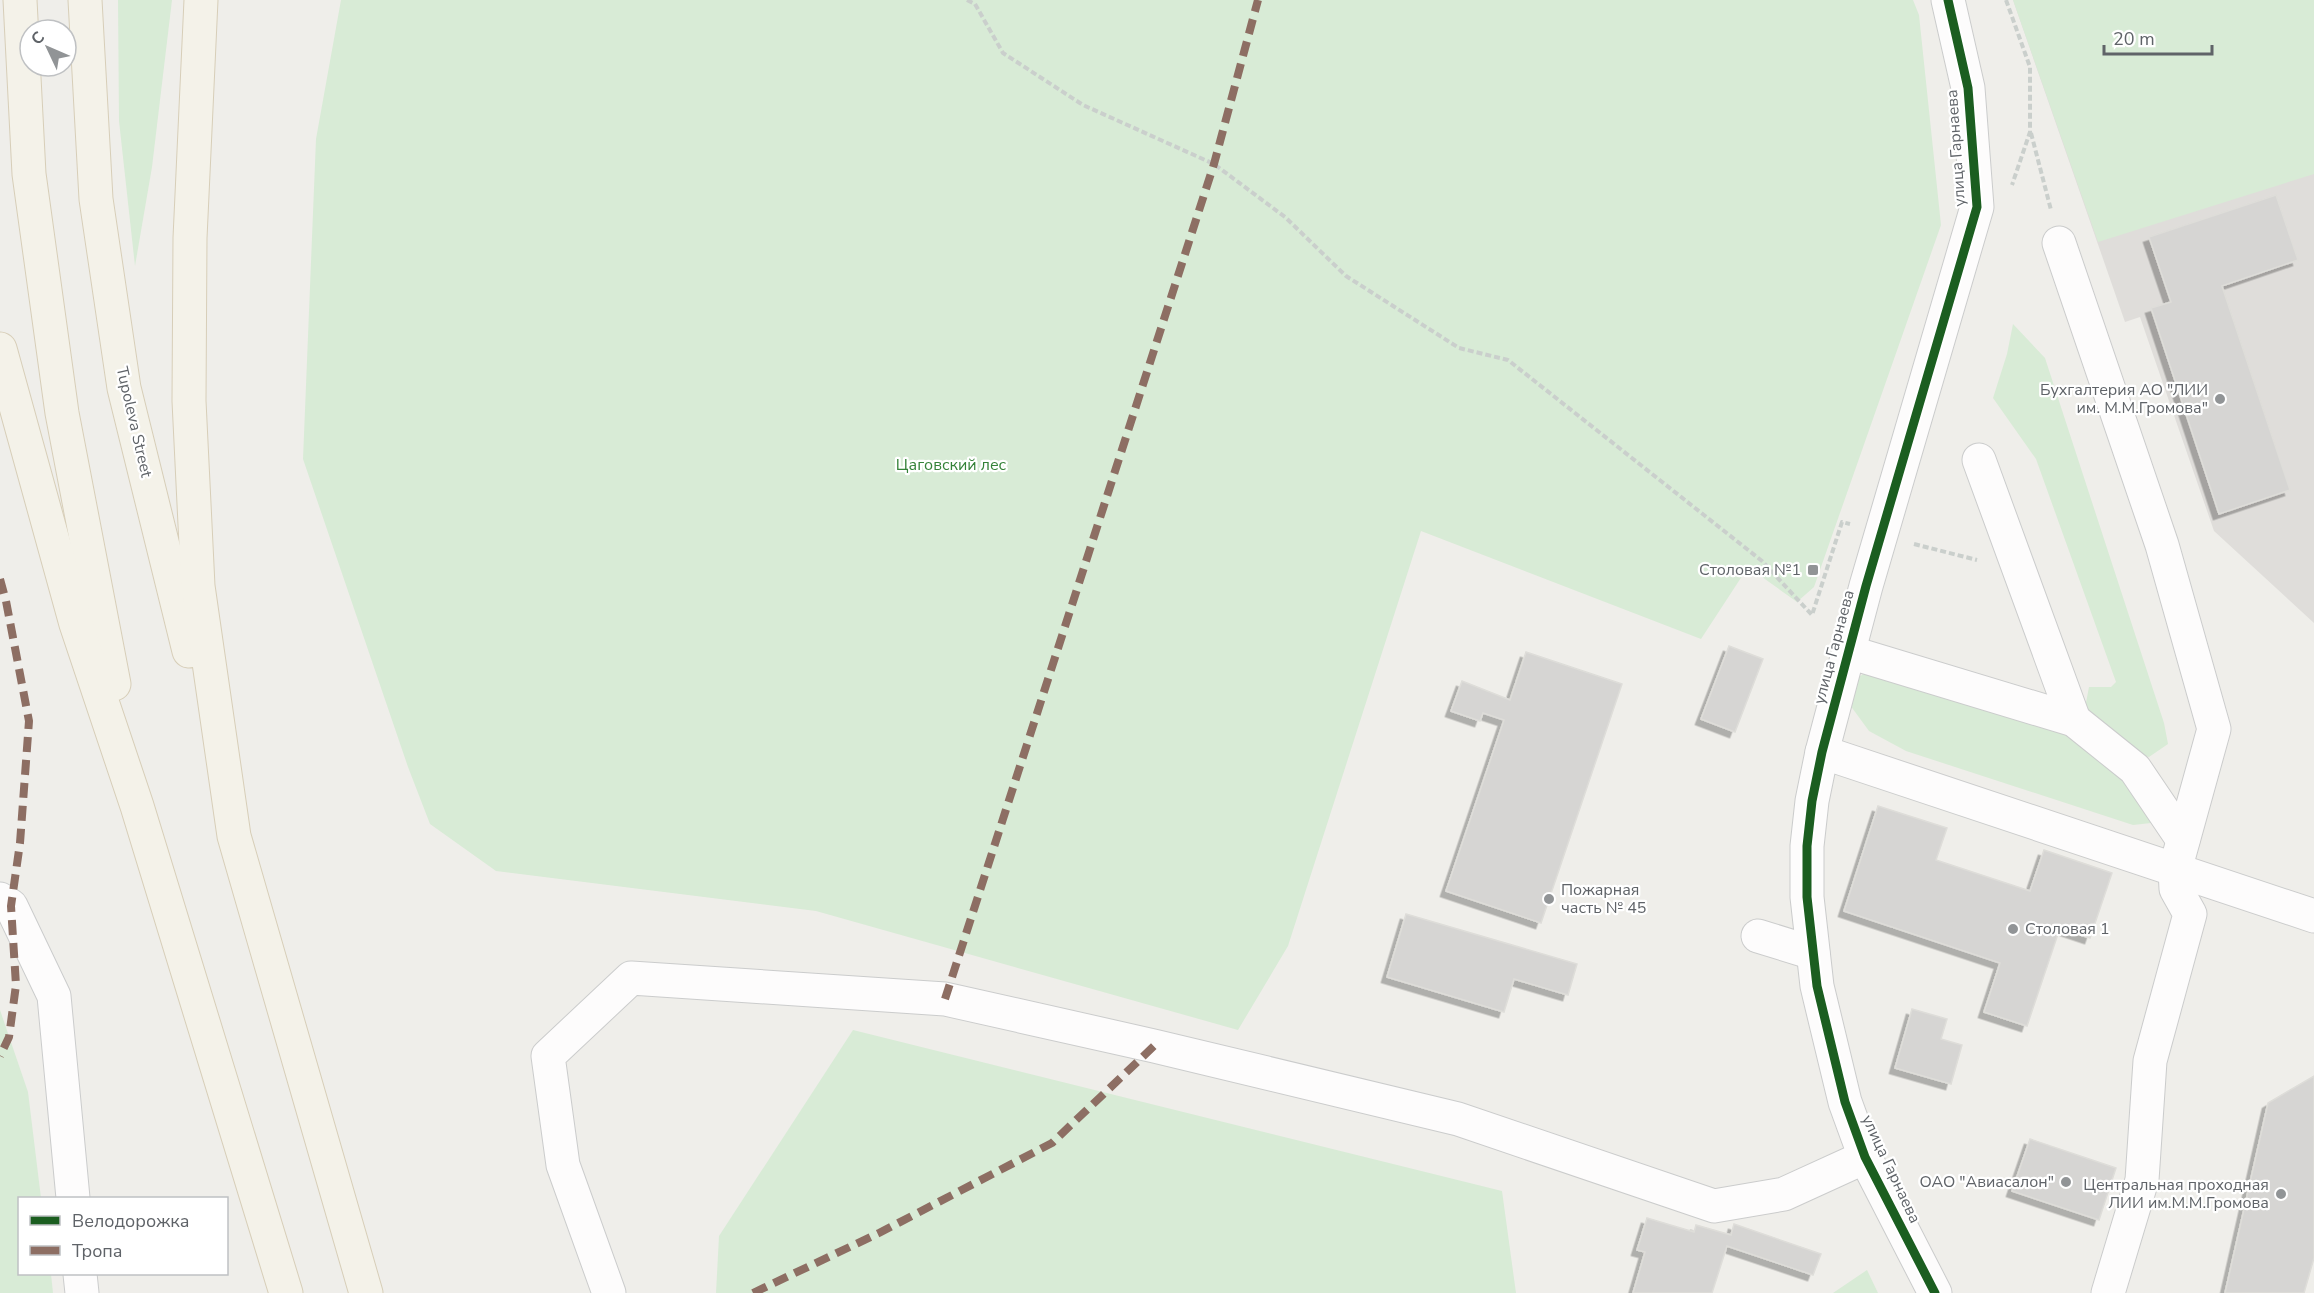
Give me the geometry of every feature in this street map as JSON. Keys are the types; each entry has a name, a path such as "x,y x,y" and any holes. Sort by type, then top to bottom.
{"main road":[{"path":"20,0 29,174 62,413 137,806"},
{"name":"Tupoleva Street","path":"84,0 96,199 124,388 234,836"},
{"path":"201,0 190,238 189,401 198,586 234,836 366,1293"},
{"path":"0,349 76,624 137,806 286,1293"}],"street":[{"name":"улица Гарнаева","path":"1935,1293 1865,1157 1845,1102 1829,1045 1813,953 1807,897 1807,846 1812,801 1822,752 1882,534 1977,207 1968,88 1948,0"},
{"path":"2059,243 2162,545 2214,729 2179,855 2176,890 2190,914 2150,1061 2142,1180 2108,1293"},
{"path":"1979,460 2074,720"},
{"path":"1849,652 2074,720 2135,769 2179,855"},
{"path":"1822,752 2179,855 2314,916"},
{"path":"0,899 11,906 54,996 73,1197"},
{"path":"1758,936 1813,953"},
{"path":"609,1293 563,1165 548,1056 631,978 945,999 1458,1119 1714,1206 1784,1194 1865,1157"},
{"path":"80,1275 82,1293"}],"path":[{"path":"966,0 975,4 1003,53 1083,105 1214,164 1285,217 1346,276 1459,348 1508,360 1762,561 1812,615 1842,522 1914,544 2018,570"},
{"path":"2030,132 2059,243"}],"shaded area":[{"path":"2013,0 2314,0 2314,623 2214,531 2140,317 2125,322"}],"green space":[{"path":"118,0 172,0 152,167 135,266 119,121"},
{"name":"Цаговский лес","path":"341,0 1913,0 1919,15 1941,225 1814,587 1797,602 1748,567 1701,639 1421,531 1288,946 1238,1030 816,911 496,871 430,824 408,767 303,459 316,139"},
{"path":"2013,0 2314,0 2314,174 2098,242"},
{"path":"2013,324 2045,358 2164,723 2168,744 2149,757 2135,753 2085,708 2089,687 2111,687 2116,682 2036,459 1993,398 2007,354"},
{"path":"1865,673 2078,737 2109,760 2150,808 2151,823 2133,825 1906,751 1869,731 1850,705 1857,678"},
{"path":"0,1010 28,1092 41,1197 18,1197 18,1275 51,1275 53,1293 0,1293"},
{"path":"853,1030 1502,1191 1516,1293 716,1293 719,1236"},
{"path":"1867,1270 1878,1293 1833,1293"}],"building":[{"name":"Бухгалтерия АО \"ЛИИ им. М.М.Громова\"","path":"2276,195 2298,260 2222,286 2290,490 2219,514 2151,308 2171,302 2149,237"},
{"path":"1729,646 1763,659 1735,732 1701,719"},
{"path":"1526,652 1622,684 1541,923 1446,891 1504,720 1483,713 1480,721 1451,711 1462,681 1510,700"},
{"path":"1878,806 1947,828 1936,860 2030,891 2044,850 2112,873 2090,938 2060,928 2027,1026 1984,1012 2000,963 1844,911"},
{"path":"1406,914 1577,964 1568,995 1514,979 1504,1012 1387,977"},
{"path":"1912,1009 1947,1019 1941,1039 1962,1045 1951,1084 1895,1068"},
{"name":"Центральная проходная ЛИИ им.М.М.Громова","path":"2314,1076 2314,1258 2304,1293 2225,1293 2268,1103"},
{"path":"2030,1139 2116,1168 2099,1220 2012,1191"},
{"path":"1647,1218 1694,1232 1696,1225 1731,1235 1734,1224 1821,1254 1813,1275 1727,1246 1712,1293 1633,1293 1645,1252 1637,1250"}],"marked path":[{"path":"945,999 1214,164 1258,0"},
{"path":"0,579 29,721 20,843 11,906 16,985 9,1037 0,1056"},
{"path":"753,1293 879,1233 1052,1143 1154,1046"}],"cycle path":[{"path":"1935,1293 1865,1157 1845,1102 1817,986 1807,897 1807,846 1812,801 1822,752 1866,586 1977,207 1968,88 1948,0"}],"place":[{"name":"Бухгалтерия АО \"ЛИИ им. М.М.Громова\"","path":"2220,399"},
{"name":"Столовая №1","path":"1813,570"},
{"name":"Пожарная часть № 45","path":"1549,899"},
{"name":"Столовая 1","path":"2013,929"},
{"name":"ОАО \"Авиасалон\"","path":"2066,1182"},
{"name":"Центральная проходная ЛИИ им.М.М.Громова","path":"2281,1194"}]}
